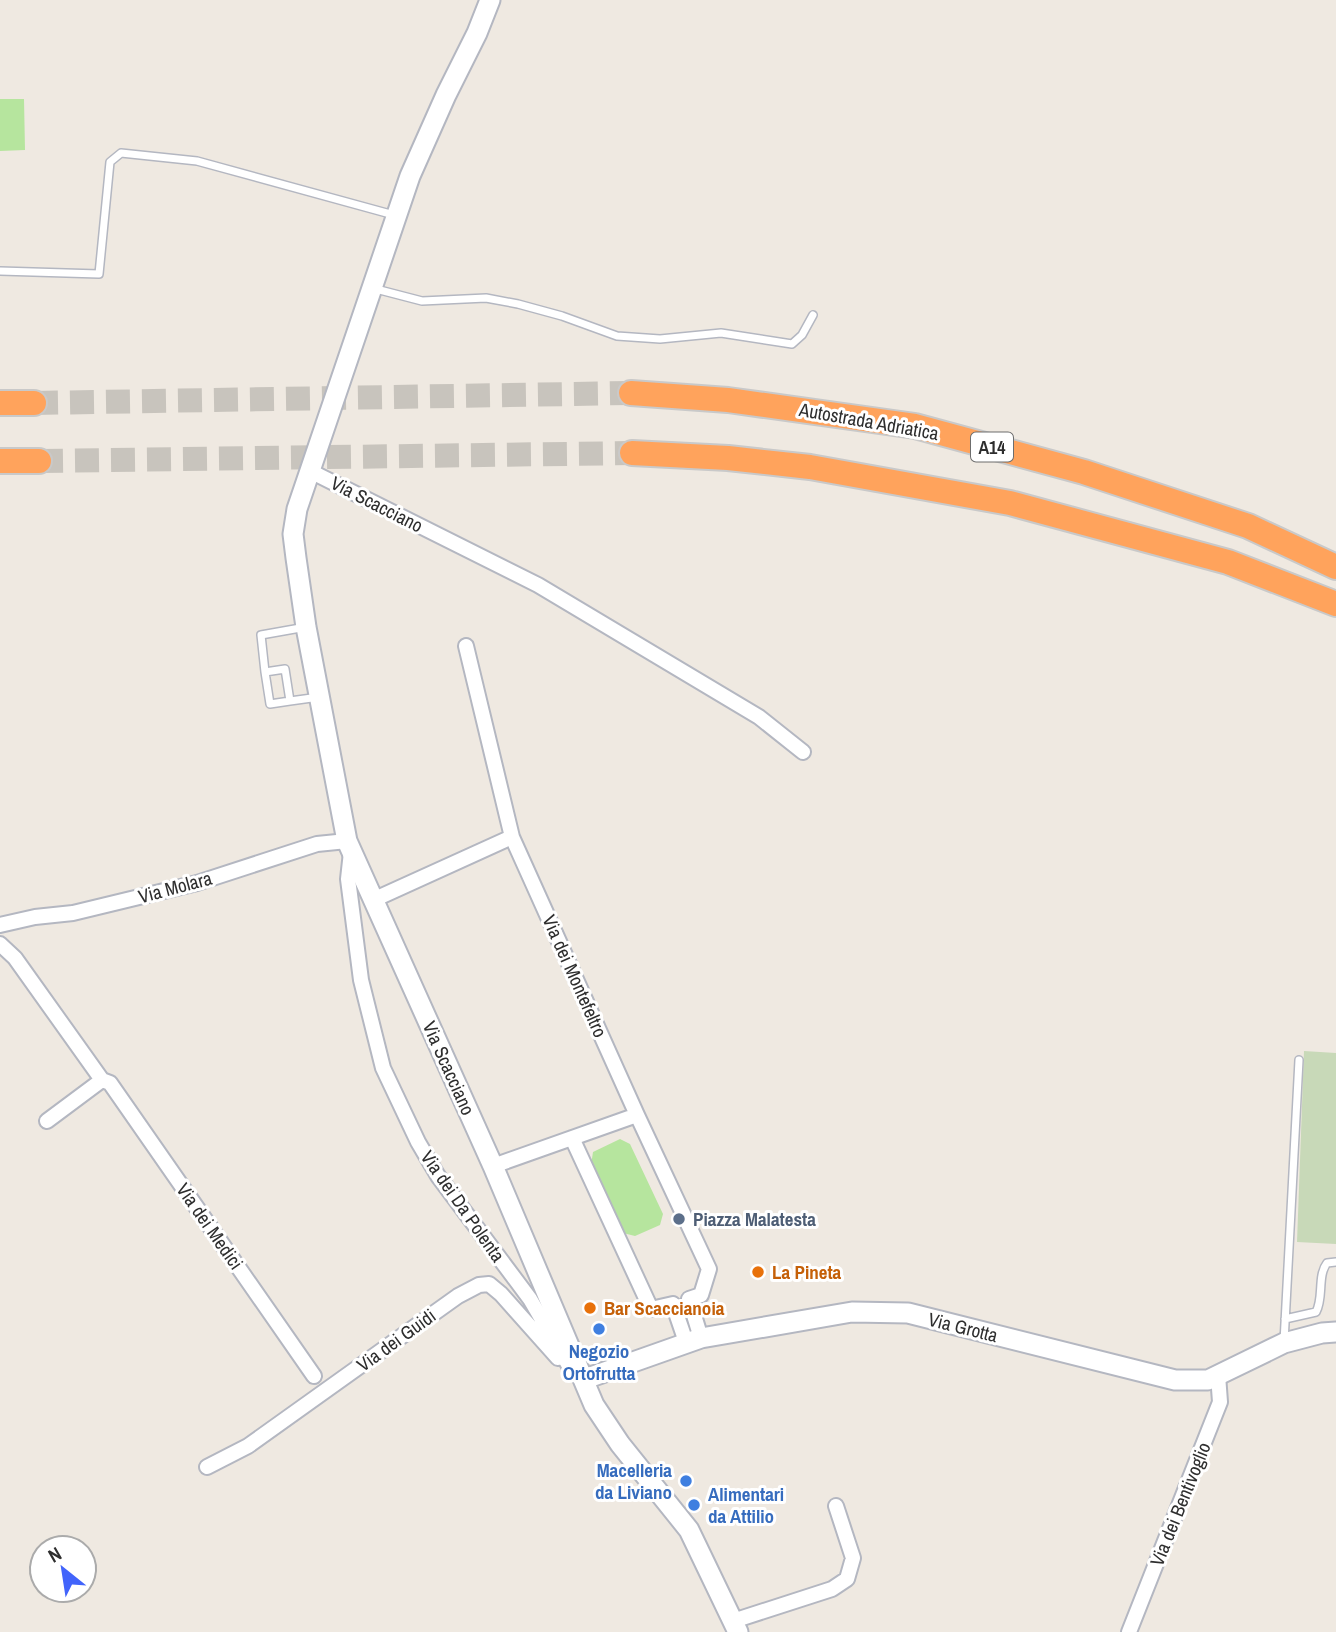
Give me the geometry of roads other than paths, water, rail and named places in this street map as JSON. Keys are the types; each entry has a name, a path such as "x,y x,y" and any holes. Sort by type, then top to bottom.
{"highway":[{"name":"Autostrada Adriatica","path":"631,393 741,401 915,426 1084,472 1248,526 1336,567"},
{"path":"0,403 34,403"},
{"path":"632,453 728,458 810,467 1010,503 1228,562 1336,604"},
{"path":"0,461 39,461"}],"street":[{"name":"Via Scacciano","path":"489,0 477,33 410,176 297,509 293,534 306,627 349,846 493,1166 578,1374 594,1405 620,1444 689,1530 736,1626 832,1589 847,1578 853,1558 836,1506"},
{"name":"Via Scacciano","path":"310,471 538,585 759,717 803,752"},
{"name":"Via dei Montefeltro","path":"466,646 512,837 637,1115"},
{"path":"373,900 512,837"},
{"name":"Via Molara","path":"0,925 35,917 74,913 197,883 317,844 349,846"},
{"name":"Via dei Da Polenta","path":"349,846 348,878 360,980 383,1068 418,1142 438,1176 530,1299 578,1374"},
{"name":"Via dei Medici","path":"0,944 15,958 102,1080 110,1083 314,1376"},
{"path":"47,1121 102,1080"},
{"path":"493,1166 637,1115 709,1269 701,1295 689,1299 694,1340"},
{"path":"572,1138 651,1309 673,1304 694,1340"},
{"name":"Via dei Guidi","path":"207,1466 248,1446 458,1296 479,1285 489,1284 501,1294 538,1338 578,1374"},
{"name":"Via Grotta","path":"578,1374 694,1340 852,1312 908,1313 1175,1380 1208,1380 1284,1343 1336,1332"},
{"name":"Via dei Bentivoglio","path":"1129,1632 1220,1402 1218,1374"}],"lane":[{"path":"0,271 99,274 110,162 121,153 197,161 396,216"},
{"path":"371,288 422,301 486,298 518,304 562,316 617,336 628,337 660,338 721,333 792,344 802,335 813,315"},
{"path":"306,627 261,635 270,704 320,697"},
{"path":"265,672 285,669 290,701"},
{"path":"1284,1343 1299,1060"},
{"path":"1285,1319 1316,1312 1321,1303 1323,1268 1336,1262"}],"tunnel":[{"path":"34,403 631,393"},
{"path":"39,461 632,453"}],"place":[{"name":"Piazza Malatesta","path":"679,1219"},
{"name":"La Pineta","path":"758,1272"},
{"name":"Bar Scaccianoia","path":"590,1308"},
{"name":"Negozio Ortofrutta","path":"599,1329"},
{"name":"Macelleria da Liviano","path":"686,1481"},
{"name":"Alimentari da Attilio","path":"694,1505"}]}
